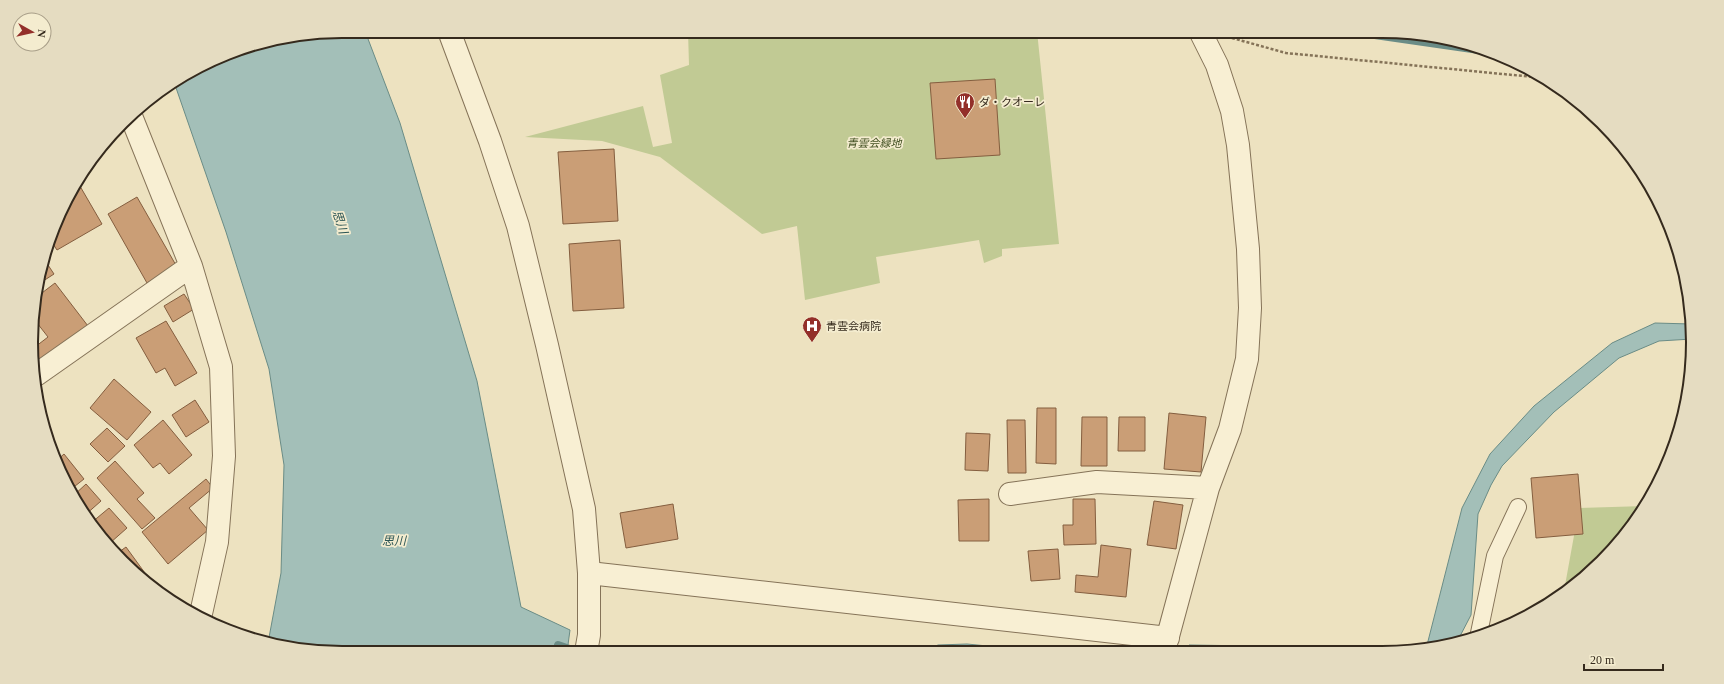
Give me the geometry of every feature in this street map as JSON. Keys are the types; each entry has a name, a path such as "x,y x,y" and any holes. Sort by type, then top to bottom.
{"street":[{"path":"452,38 490,141 518,226 547,345 584,509 589,573 588,644"},
{"path":"589,573 1166,644 1208,488 1230,429 1247,359 1250,308 1248,249 1237,138 1232,111 1217,66 1203,38"},
{"path":"133,121 191,266 221,367 224,456 217,542 201,611"},
{"path":"40,372 191,266"},
{"path":"1010,494 1097,482 1208,488"}],"lane":[{"path":"1481,630 1495,556 1518,507"}],"path":[{"path":"1234,38 1286,53 1530,77"}],"green space":[{"name":"青雲会緑地","path":"688,38 1038,38 1059,244 1002,249 1002,256 984,263 979,240 876,257 880,283 805,300 797,226 762,234 660,157 602,141 525,137 643,106 653,147 672,143 660,75 689,65"},
{"path":"1638,506 1611,542 1582,571 1565,584 1579,508"}],"water":[{"name":"思川","path":"368,38 400,123 477,381 521,607 570,630 568,646 342,646 302,643 269,637 281,573 284,465 269,369 226,232 176,87 208,69 263,48 322,39"},
{"path":"1655,323 1685,324 1686,339 1659,341 1619,358 1554,412 1502,466 1491,485 1478,514 1471,615 1460,636 1428,642 1462,508 1490,454 1534,406 1612,343"},
{"path":"967,644 987,646 936,646"},
{"path":"1189,645 1254,646 1189,646"}],"building":[{"name":"ダ・クオーレ","path":"995,79 1000,155 936,159 930,83"},
{"path":"614,149 618,221 563,224 558,152"},
{"path":"81,187 102,224 57,250 54,244 69,208"},
{"path":"137,197 177,267 147,283 108,214"},
{"path":"620,240 624,308 573,311 569,244"},
{"path":"48,265 54,274 45,280"},
{"path":"55,283 88,326 41,362 39,360 38,345 48,337 39,325 42,293"},
{"path":"184,294 194,309 173,322 164,306"},
{"path":"166,321 197,373 175,386 165,368 156,373 136,338"},
{"path":"114,379 151,412 127,440 90,408"},
{"path":"195,400 209,422 186,437 172,415"},
{"path":"1037,408 1056,408 1056,464 1036,463"},
{"path":"1169,413 1206,417 1201,472 1164,469"},
{"path":"1082,417 1107,417 1107,466 1081,466"},
{"path":"1119,417 1145,417 1145,451 1118,451"},
{"path":"163,420 192,455 169,474 160,463 153,468 134,445"},
{"path":"1007,420 1025,420 1026,473 1008,473"},
{"path":"107,428 125,446 108,462 90,444"},
{"path":"966,433 990,434 988,471 965,470"},
{"path":"64,454 84,479 75,486 69,476 61,457"},
{"path":"115,461 144,493 137,499 155,518 142,529 97,478"},
{"path":"1578,474 1583,534 1536,538 1531,478"},
{"path":"206,479 213,488 189,508 208,530 168,564 142,532"},
{"path":"86,484 101,501 89,511 78,492"},
{"path":"989,499 989,541 959,541 958,500"},
{"path":"1073,499 1095,499 1096,544 1064,545 1063,525 1073,525"},
{"path":"1154,501 1183,505 1176,549 1147,545"},
{"path":"673,504 678,539 626,548 620,513"},
{"path":"109,508 127,528 112,541 95,519"},
{"path":"1101,545 1131,549 1126,597 1075,592 1076,575 1098,577"},
{"path":"126,547 145,574 127,557 121,551"},
{"path":"1058,549 1060,579 1031,581 1028,551"}],"waterway":[{"path":"1404,39 1450,46"}],"place":[{"name":"ダ・クオーレ","path":"965,119"},
{"name":"青雲会病院","path":"812,343"}]}
